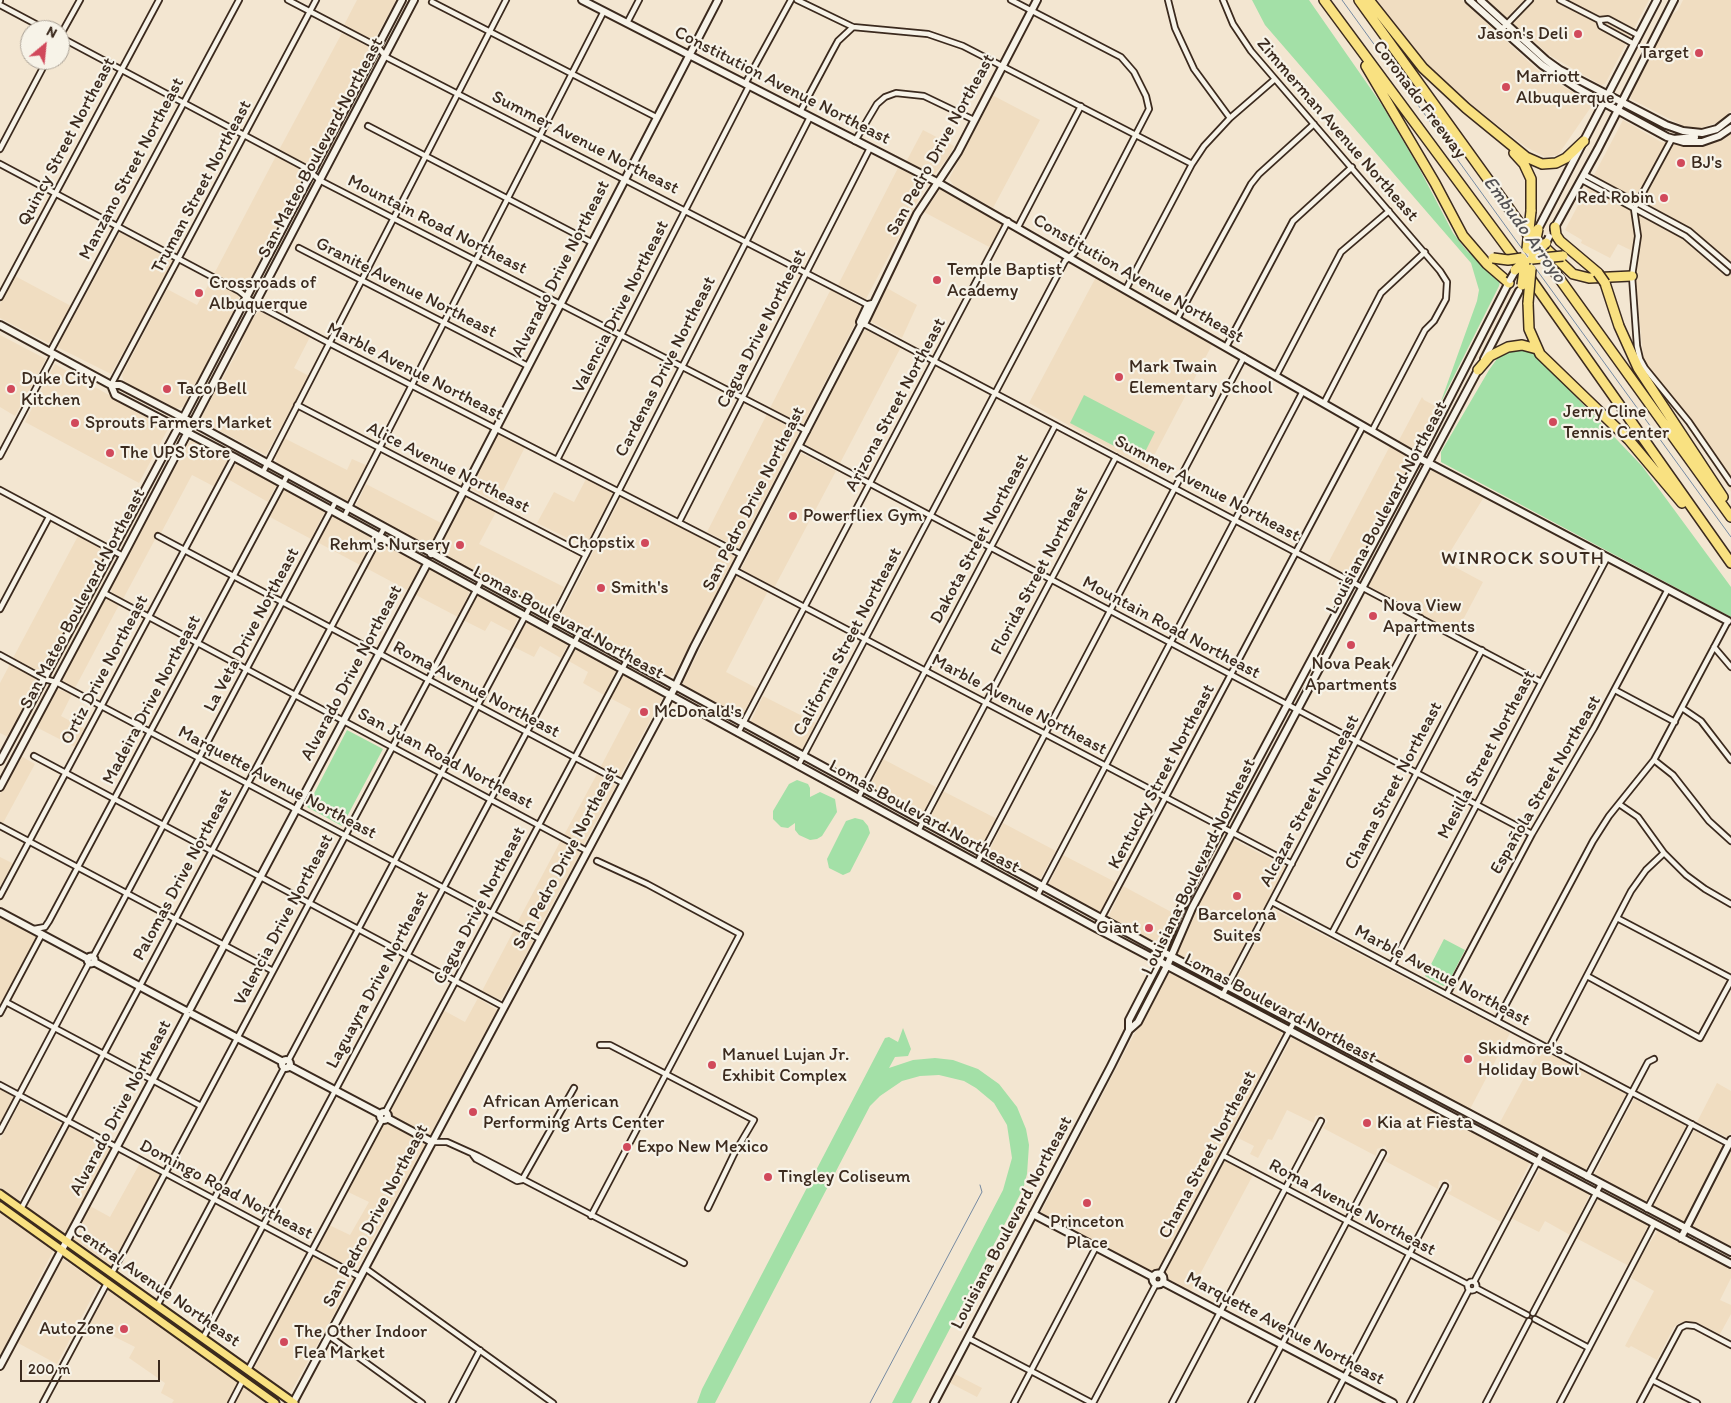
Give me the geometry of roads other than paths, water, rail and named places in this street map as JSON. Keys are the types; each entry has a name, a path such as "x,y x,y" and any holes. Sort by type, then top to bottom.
{"highway":[{"name":"Coronado Freeway","path":"1324,0 1451,169 1731,563"},
{"name":"Coronado Freeway","path":"1359,0 1731,517"},
{"path":"1369,0 1423,68 1501,138 1526,157 1542,164 1561,161 1584,141"},
{"path":"1346,31 1435,183 1460,231 1474,249 1510,281"},
{"path":"1501,138 1524,164 1531,179 1528,303 1529,329 1537,349 1545,360 1629,440 1714,539"},
{"path":"1520,223 1573,274 1589,278 1632,276"},
{"path":"1520,288 1539,227"},
{"path":"1555,227 1556,235 1560,241 1598,273 1605,283 1618,326 1638,368 1689,442 1731,510"},
{"path":"1515,270 1548,240"},
{"path":"1474,249 1493,258 1508,260 1563,256 1583,260"},
{"path":"1478,370 1490,356 1508,347 1522,345 1537,349"}],"main road":[{"name":"San Mateo Boulevard Northeast","path":"0,761 178,428 402,0"},
{"name":"San Mateo Boulevard Northeast","path":"0,786 104,593 386,57 414,0"},
{"name":"Constitution Avenue Northeast","path":"582,0 937,182 1428,463 1728,621"},
{"name":"Alvarado Drive Northeast","path":"431,554 718,0"},
{"name":"San Pedro Drive Northeast","path":"293,1403 587,850 676,687 694,647 862,324 924,200 958,152 1037,0"},
{"path":"1469,0 1560,70 1622,100 1666,125 1684,131 1702,133 1717,129"},
{"path":"1480,0 1542,65 1617,110 1672,139 1702,142 1713,139 1730,130"},
{"path":"1539,227 1657,0"},
{"path":"1548,240 1583,177 1674,0"},
{"path":"1672,139 1679,137 1702,137 1717,129 1731,118"},
{"name":"Louisiana Boulevard Northeast","path":"1129,1030 1129,1020 1159,962 1178,914 1222,827 1419,458 1515,270"},
{"name":"Louisiana Boulevard Northeast","path":"934,1403 1129,1030 1138,1023 1167,966 1192,908 1295,709 1478,370 1520,288"},
{"name":"Lomas Boulevard Northeast","path":"0,325 111,385 120,385 193,423 1171,957 1731,1252"},
{"name":"Lomas Boulevard Northeast","path":"111,385 114,395 263,472 1037,896 1222,996 1731,1264"},
{"name":"Alvarado Drive Northeast","path":"0,1366 68,1242 296,809 428,564"},
{"path":"0,912 432,1142"},
{"path":"1681,1238 1730,1143"},
{"name":"Central Avenue Northeast","path":"0,1194 293,1403"},
{"path":"0,1206 276,1403"},
{"path":"1033,1214 1160,1280"},
{"name":"Marquette Avenue Northeast","path":"1160,1280 1393,1403"}],"street":[{"path":"69,20 80,0"},
{"name":"Quincy Street Northeast","path":"0,297 159,0"},
{"name":"Manzano Street Northeast","path":"0,456 117,226 239,0"},
{"name":"Summer Avenue Northeast","path":"288,0 378,47 386,57 871,306"},
{"name":"Truman Street Northeast","path":"111,385 316,0"},
{"path":"263,472 506,0"},
{"path":"627,23 639,0"},
{"name":"Valencia Drive Northeast","path":"557,460 686,210 790,0"},
{"path":"797,0 853,27 938,36 963,46 1192,164"},
{"name":"California Street Northeast","path":"798,766 995,393 1070,257 1075,252 1146,117 1149,102 1128,63 1116,54 1011,0"},
{"path":"1168,0 1175,28 1194,69 1230,118"},
{"name":"Zimmerman Avenue Northeast","path":"1224,0 1241,38 1440,270 1448,288 1446,299 1434,321 1425,330 1372,431"},
{"path":"1504,27 1530,0"},
{"path":"1560,0 1599,20 1608,19 1638,35"},
{"path":"432,2 656,117"},
{"path":"0,5 28,20"},
{"path":"344,517 574,74 604,12"},
{"path":"1599,20 1601,26 1634,44"},
{"path":"800,112 838,41 853,27"},
{"name":"Mountain Road Northeast","path":"70,42 312,172 321,181 743,399 807,430"},
{"path":"0,148 42,70"},
{"path":"1126,289 1192,164 1204,146 1230,118 1275,79"},
{"path":"855,141 877,104 885,97 896,93 924,96 974,120"},
{"path":"1018,227 1081,106"},
{"name":"Cardenas Drive Northeast","path":"548,629 810,117"},
{"path":"1177,319 1251,184 1259,174 1314,124"},
{"path":"368,126 591,242"},
{"path":"1672,139 1634,208 1638,236 1632,276 1636,346 1640,359 1731,483"},
{"name":"Cagua Drive Northeast","path":"679,522 870,148"},
{"name":"Marble Avenue Northeast","path":"0,164 246,296 256,304 329,343 742,555"},
{"path":"1226,347 1293,221 1352,167"},
{"path":"1583,177 1638,203 1689,231 1731,267"},
{"path":"1583,177 1685,236 1727,272"},
{"path":"1276,376 1341,252 1389,211"},
{"name":"Arizona Street Northeast","path":"738,733 1008,221"},
{"name":"Granite Avenue Northeast","path":"299,248 443,324 528,366"},
{"path":"1324,403 1381,293 1425,252"},
{"name":"Summer Avenue Northeast","path":"862,324 1541,682"},
{"path":"977,863 1244,357"},
{"path":"1037,896 1303,391"},
{"name":"Alice Avenue Northeast","path":"297,405 586,555"},
{"name":"Dakota Street Northeast","path":"858,798 1055,426"},
{"name":"Kentucky Street Northeast","path":"1096,928 1363,426"},
{"name":"Mountain Road Northeast","path":"799,446 869,485 1532,834"},
{"name":"Ortiz Drive Northeast","path":"0,896 234,457"},
{"name":"Florida Street Northeast","path":"918,831 1116,457"},
{"name":"Madeira Drive Northeast","path":"33,929 45,926 49,921 288,474"},
{"path":"0,490 123,556"},
{"name":"La Veta Drive Northeast","path":"0,1131 336,501"},
{"path":"0,609 49,517"},
{"name":"Palomas Drive Northeast","path":"21,1209 384,528"},
{"name":"Roma Avenue Northeast","path":"158,536 623,784"},
{"name":"Mesilla Street Northeast","path":"1392,965 1608,558"},
{"name":"Marble Avenue Northeast","path":"734,570 1292,864"},
{"name":"Valencia Drive Northeast","path":"112,1273 481,581"},
{"name":"Española Street Northeast","path":"1447,994 1532,834 1615,690 1668,589"},
{"name":"San Juan Road Northeast","path":"104,593 587,850"},
{"path":"158,1306 530,607"},
{"name":"Alcazar Street Northeast","path":"1222,996 1358,741 1421,618"},
{"path":"1497,1021 1593,841 1654,760 1728,621"},
{"name":"Laguayra Drive Northeast","path":"203,1338 579,634"},
{"path":"1714,647 1731,667"},
{"name":"Chama Street Northeast","path":"1332,934 1482,650"},
{"name":"Marquette Avenue Northeast","path":"0,655 44,679 56,682 199,757 540,939"},
{"name":"Cagua Drive Northeast","path":"248,1370 627,660"},
{"path":"1615,690 1674,722"},
{"path":"1682,708 1701,721 1731,760"},
{"path":"34,756 504,1007"},
{"path":"1654,760 1673,775 1709,821 1731,842"},
{"path":"1619,804 1638,817 1664,853 1695,882 1731,904"},
{"path":"0,826 273,971"},
{"path":"1548,1048 1638,880 1664,853"},
{"path":"591,1216 740,934 647,884 596,861"},
{"name":"Marble Avenue Northeast","path":"1272,902 1730,1143"},
{"path":"1586,976 1700,1038 1731,980 1617,918"},
{"path":"0,1013 42,934"},
{"path":"6,1002 202,1106"},
{"name":"Chama Street Northeast","path":"1092,1403 1160,1280 1294,1022"},
{"path":"600,1045 610,1045 754,1120 734,1154 708,1208"},
{"path":"1587,1177 1648,1062 1654,1059"},
{"name":"Domingo Road Northeast","path":"0,1085 360,1277"},
{"path":"522,1180 574,1088"},
{"path":"1172,1403 1321,1121"},
{"path":"1647,1209 1692,1124"},
{"path":"432,1142 447,1142 517,1181 522,1180 684,1263"},
{"path":"1251,1403 1383,1153"},
{"path":"1529,1321 1527,1315 1476,1288 1474,1282 1542,1153"},
{"name":"Roma Avenue Northeast","path":"1224,1156 1467,1284"},
{"path":"1534,1319 1533,1313 1601,1184"},
{"path":"1331,1403 1445,1186"},
{"path":"1560,1403 1654,1224"},
{"path":"1014,1403 1096,1247"},
{"path":"365,1268 554,1403"},
{"path":"1410,1403 1469,1290 1467,1284 1474,1282"},
{"path":"43,1403 107,1283"},
{"path":"1469,1290 1476,1288"},
{"path":"1527,1315 1533,1313"},
{"path":"1486,1403 1529,1321 1534,1319 1589,1348"},
{"path":"1640,1403 1676,1332 1686,1325 1695,1326 1731,1345"},
{"path":"329,1336 422,1403"},
{"path":"968,1338 1092,1403"},
{"path":"452,1403 480,1350"},
{"path":"231,1403 243,1380"},
{"path":"1652,1380 1697,1403"}],"waterway":[{"name":"Embudo Arroyo","path":"1342,0 1528,257"},
{"name":"Embudo Arroyo","path":"1531,262 1731,537"},
{"path":"870,1403 982,1192 980,1185"}],"tunnel":[{"path":"1727,272 1731,276"}],"place":[{"name":"Jason's Deli","path":"1578,34"},
{"name":"Target","path":"1699,53"},
{"name":"Marriott Albuquerque","path":"1506,87"},
{"name":"BJ's","path":"1681,163"},
{"name":"Red Robin","path":"1664,198"},
{"name":"Temple Baptist Academy","path":"937,280"},
{"name":"Crossroads of Albuquerque","path":"199,293"},
{"name":"Mark Twain Elementary School","path":"1119,377"},
{"name":"Duke City Kitchen","path":"11,389"},
{"name":"Taco Bell","path":"167,389"},
{"name":"Jerry Cline Tennis Center","path":"1553,422"},
{"name":"Sprouts Farmers Market","path":"75,423"},
{"name":"The UPS Store","path":"110,453"},
{"name":"Powerfliex Gym","path":"793,516"},
{"name":"Chopstix","path":"645,543"},
{"name":"Rehm's Nursery","path":"460,545"},
{"name":"Smith's","path":"601,588"},
{"name":"Nova View Apartments","path":"1373,616"},
{"name":"Nova Peak Apartments","path":"1351,645"},
{"name":"McDonald's","path":"644,712"},
{"name":"Barcelona Suites","path":"1237,896"},
{"name":"Giant","path":"1149,928"},
{"name":"Skidmore's Holiday Bowl","path":"1468,1059"},
{"name":"Manuel Lujan Jr. Exhibit Complex","path":"712,1065"},
{"name":"African American Performing Arts Center","path":"473,1112"},
{"name":"Kia at Fiesta","path":"1367,1123"},
{"name":"Expo New Mexico","path":"627,1147"},
{"name":"Tingley Coliseum","path":"768,1177"},
{"name":"Princeton Place","path":"1087,1203"},
{"name":"AutoZone","path":"124,1329"},
{"name":"The Other Indoor Flea Market","path":"284,1342"}],"district":[{"name":"WINROCK SOUTH","path":"1523,559"}]}
